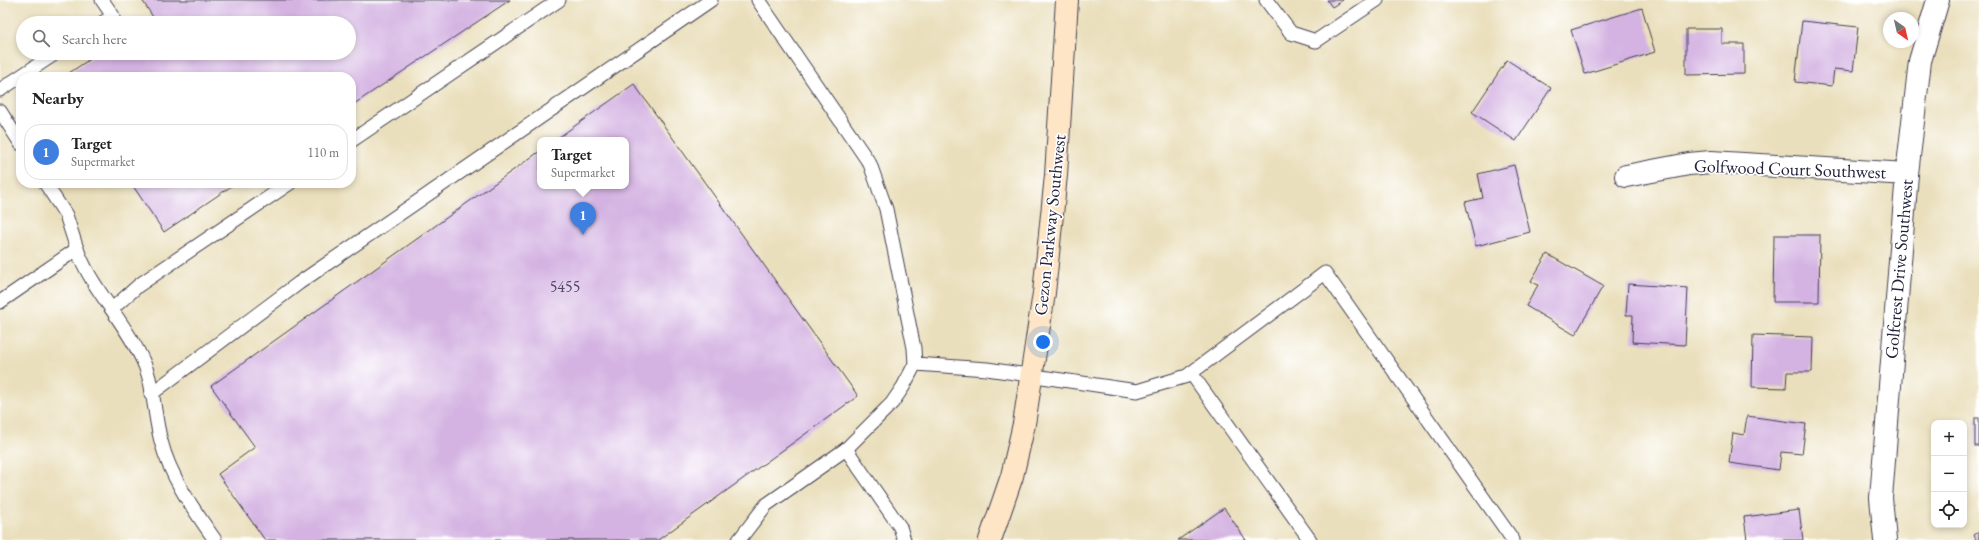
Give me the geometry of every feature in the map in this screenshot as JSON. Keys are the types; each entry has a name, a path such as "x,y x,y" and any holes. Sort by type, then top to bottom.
{"main road":[{"name":"Gezon Parkway Southwest","path":"990,540 1012,476 1024,424 1044,293 1056,175 1067,0"}],"street":[{"name":"Golfcrest Drive Southwest","path":"1885,540 1881,498 1907,174 1920,61 1938,0"},
{"name":"Golfwood Court Southwest","path":"1626,176 1689,164 1711,162 1907,174"}],"lane":[{"path":"102,0 113,16"},
{"path":"356,138 560,0"},
{"path":"151,394 299,283 711,0"},
{"path":"739,540 766,505 846,449 892,403 904,387 915,364 886,209 870,164 758,0"},
{"path":"1266,0 1291,33 1316,41 1377,0"},
{"path":"27,72 45,60"},
{"path":"0,90 16,79"},
{"path":"0,111 16,136"},
{"path":"49,188 66,215 77,249 86,270 128,331 145,363 161,443 175,476 190,504 215,540"},
{"path":"112,309 139,286 283,188"},
{"path":"0,302 77,249"},
{"path":"915,364 988,369 1137,391 1191,373 1325,273 1513,540"},
{"path":"1191,373 1310,540"},
{"path":"846,449 900,527 904,540"}],"building":[{"path":"142,0 510,0 356,103 356,72 70,72 88,60 356,60 356,16 152,16"},
{"path":"1327,0 1343,0 1332,7"},
{"path":"1642,8 1655,52 1585,74 1571,30"},
{"path":"1802,21 1858,27 1853,71 1834,69 1832,86 1795,82"},
{"path":"1686,29 1722,29 1722,44 1744,44 1744,74 1686,75"},
{"path":"1507,60 1551,88 1516,141 1472,112"},
{"path":"634,84 858,396 658,540 265,540 218,474 255,447 211,386 537,153 537,189 629,189 629,137 559,137"},
{"path":"1514,165 1530,232 1476,246 1465,202 1483,198 1478,174"},
{"path":"134,188 229,188 164,232"},
{"path":"1774,235 1820,235 1819,302 1773,302"},
{"path":"1547,254 1603,286 1575,335 1526,306 1538,285 1531,281"},
{"path":"1628,284 1688,288 1685,345 1632,342 1633,315 1626,315"},
{"path":"1753,335 1813,337 1812,372 1787,372 1786,388 1752,387"},
{"path":"1747,416 1806,424 1802,454 1781,452 1779,470 1729,463 1733,433 1744,435"},
{"path":"1975,418 1979,418 1979,446 1975,446"},
{"path":"1224,508 1246,540 1178,540"},
{"path":"1799,510 1803,540 1747,540 1744,517"},
{"path":"1979,532 1979,540 1976,540 1974,535"}],"place":[{"name":"Target","path":"583,235"}]}
